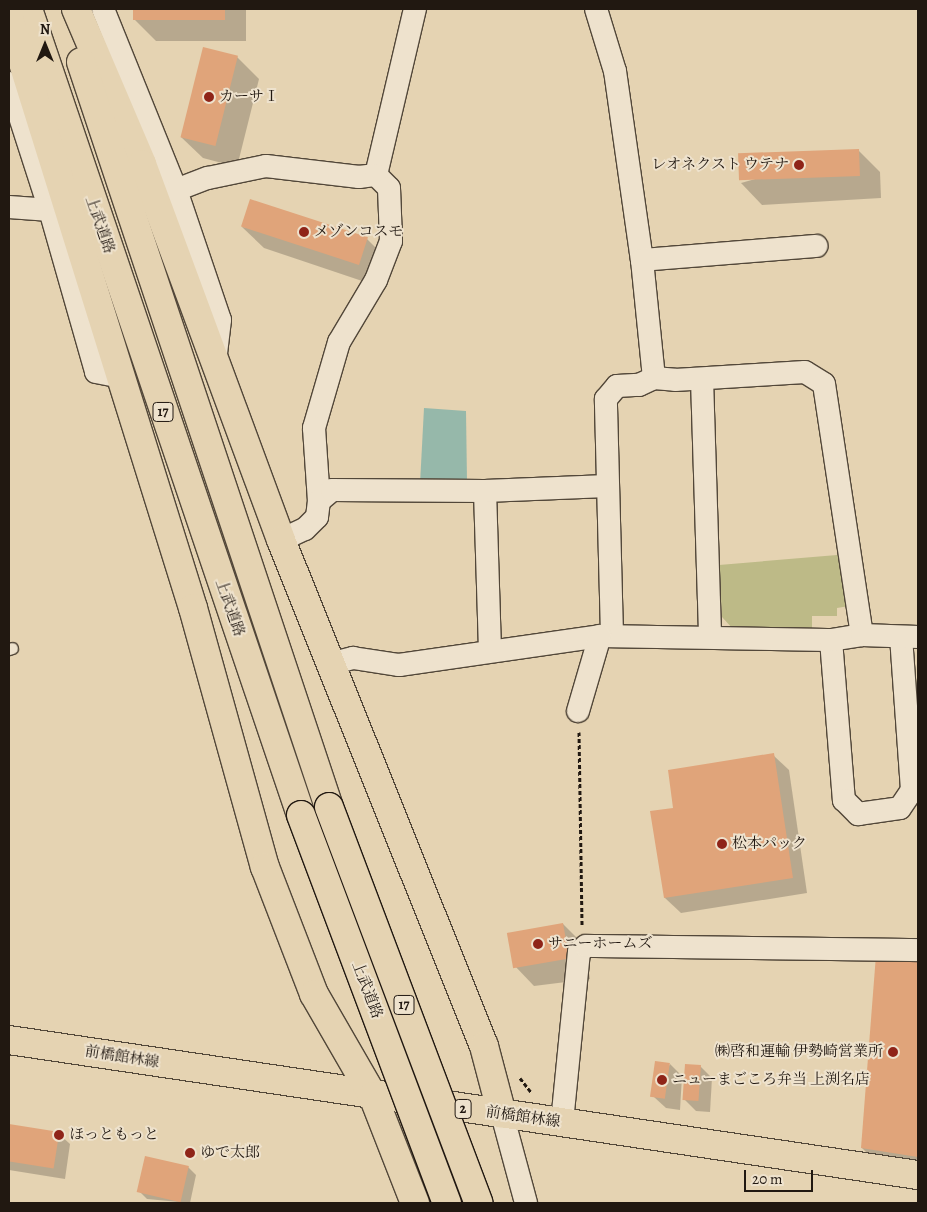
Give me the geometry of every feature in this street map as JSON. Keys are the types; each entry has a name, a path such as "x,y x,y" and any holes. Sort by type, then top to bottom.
{"main road":[{"name":"上武道路","path":"28,9 301,815 447,1203"},
{"name":"上武道路","path":"63,9 329,807 479,1203"},
{"path":"76,9 142,164 281,540 484,1046 502,1114"},
{"path":"9,18 193,608 265,867 314,994 373,1096 416,1203"},
{"name":"前橋館林線","path":"9,1040 373,1096 918,1175"}],"street":[{"path":"103,9 176,190 220,320 215,362"},
{"path":"376,175 415,9"},
{"path":"596,9 615,71 642,260 654,378"},
{"path":"9,83 50,210 96,372 122,377"},
{"path":"176,190 208,178 266,166 359,177 376,175"},
{"path":"281,540 305,529 317,517 319,501 314,428 339,342 376,280 391,241 389,188 376,175"},
{"path":"9,207 50,210"},
{"path":"642,260 816,246"},
{"path":"578,711 606,636 606,399 617,386 638,385 654,378 702,379 805,372 824,384 862,635"},
{"path":"702,379 710,636"},
{"path":"319,501 332,490 485,491 607,486"},
{"path":"485,491 490,650"},
{"path":"330,664 353,658 399,665 490,650 606,636 710,636 831,640 862,635 910,637 912,790 900,808 858,814 844,800 831,640"},
{"path":"562,1122 579,952 582,950 596,946 918,950"},
{"path":"502,1114 526,1203"}],"path":[{"path":"578,711 582,950"}],"shaded area":[{"path":"424,408 466,411 467,482 420,484"},
{"path":"837,555 841,558 849,606 837,608 837,616 812,616 812,630 734,630 722,617 719,565"}],"building":[{"path":"133,9 225,9 225,20 133,20"},
{"name":"カーサⅠ","path":"203,47 238,56 215,146 181,137"},
{"name":"レオネクスト ウテナ","path":"859,149 860,176 739,180 738,153"},
{"name":"メゾンコスモ","path":"250,199 368,237 359,265 241,227"},
{"name":"松本パック","path":"774,753 793,878 664,898 650,811 673,808 668,770"},
{"name":"サニーホームズ","path":"563,923 569,958 513,968 507,933"},
{"name":"㈱啓和運輸 伊勢崎営業所","path":"876,955 918,956 918,1157 861,1148"},
{"name":"ニューまごころ弁当 上渕名店","path":"655,1061 670,1063 665,1099 650,1097"},
{"path":"685,1064 701,1065 698,1101 682,1100"},
{"path":"9,1124 59,1132 54,1169 9,1161"},
{"path":"145,1156 189,1166 181,1202 137,1192"}],"place":[{"name":"カーサⅠ","path":"209,97"},
{"name":"レオネクスト ウテナ","path":"799,165"},
{"name":"メゾンコスモ","path":"304,232"},
{"name":"松本パック","path":"722,844"},
{"name":"サニーホームズ","path":"538,944"},
{"name":"㈱啓和運輸 伊勢崎営業所","path":"893,1052"},
{"name":"ニューまごころ弁当 上渕名店","path":"662,1080"},
{"name":"ほっともっと","path":"59,1135"},
{"name":"ゆで太郎","path":"190,1153"}]}
